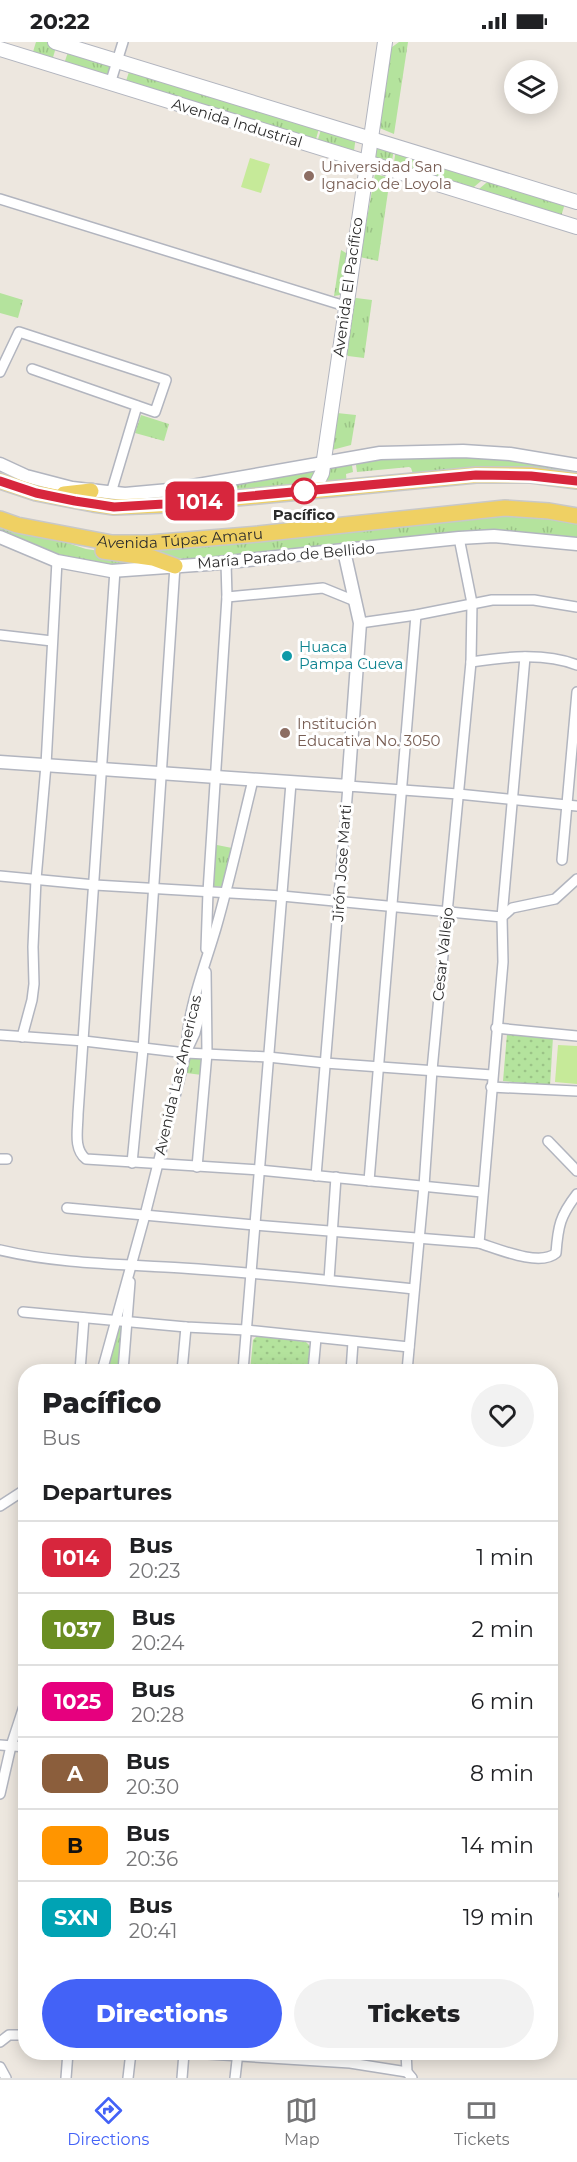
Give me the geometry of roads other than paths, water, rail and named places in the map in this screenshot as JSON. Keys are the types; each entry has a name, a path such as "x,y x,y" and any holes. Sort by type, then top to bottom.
{"main road":[{"name":"Avenida Industrial","path":"55,42 573,201"},
{"name":"Avenida El Pacífico","path":"311,490 317,483 323,466 385,42"},
{"name":"Avenida Industrial","path":"0,49 366,164 577,227"},
{"path":"272,133 280,111"},
{"path":"428,182 435,159"},
{"path":"562,222 573,201"},
{"path":"323,466 324,483 332,488"},
{"path":"0,481 48,496 114,507 504,474 577,481"},
{"path":"48,496 91,491"},
{"name":"Avenida Túpac Amaru","path":"0,519 17,525 95,541 149,543 505,508 549,511 577,516"},
{"path":"17,525 87,548 153,558 175,566"}],"street":[{"path":"110,84 123,42"},
{"path":"0,199 345,306"},
{"path":"0,372 19,332 166,380 155,412 32,369"},
{"path":"111,493 137,406"},
{"path":"0,465 43,481 91,491 125,494 170,490 323,466 380,453 463,451 510,454 577,465"},
{"name":"María Parado de Bellido","path":"0,537 57,561 84,567 116,570 226,562 494,536 577,544"},
{"name":"Cesar Vallejo","path":"408,1364 432,1070 471,662 472,603 459,538"},
{"name":"Jirón Jose Marti","path":"316,1176 360,623 344,551"},
{"path":"22,1037 34,984 36,879 46,765 57,561"},
{"path":"197,1167 207,1053 208,892 227,597 226,562"},
{"path":"132,1163 143,1048 175,566"},
{"path":"116,570 78,1114 78,1149 86,1159 259,1170 482,1192"},
{"path":"227,597 323,588 354,600"},
{"path":"360,623 416,615 472,603 504,600 534,600 577,607"},
{"path":"369,1180 416,615"},
{"path":"0,635 52,641"},
{"path":"479,1242 503,962 502,917 525,657"},
{"path":"471,662 525,657 553,659 577,665"},
{"path":"562,860 572,806 577,692"},
{"path":"0,762 458,794 572,806"},
{"name":"Avenida Las Americas","path":"104,1364 132,1265 186,1053 186,1033 194,997 206,965 226,893 253,780"},
{"path":"244,1364 291,783"},
{"path":"0,876 94,885 282,896 502,917 512,908 555,898 577,879"},
{"path":"496,1028 577,1036"},
{"path":"0,1035 84,1041 186,1053 268,1057 492,1075"},
{"path":"491,1087 577,1091"},
{"path":"548,1141 577,1171"},
{"path":"329,1280 336,1177"},
{"path":"67,1208 479,1242 512,1254 541,1259 551,1258 556,1253 559,1221 564,1210 577,1194"},
{"path":"0,1250 58,1260 251,1273 414,1288"},
{"path":"124,1364 132,1265"},
{"path":"23,1312 186,1327 246,1330 409,1347"},
{"path":"81,1364 84,1318"},
{"path":"183,1364 186,1327"},
{"path":"314,1364 316,1338"},
{"path":"351,1364 353,1342"},
{"path":"0,1506 18,1494"},
{"path":"0,1794 18,1725"},
{"path":"0,1745 18,1747"},
{"path":"0,2042 9,2035 18,2035"},
{"path":"66,2078 67,2060"},
{"path":"128,2078 129,2060"},
{"path":"180,2060 182,2078"},
{"path":"235,2078 237,2060"},
{"path":"324,2060 409,2075 407,2060"},
{"path":"0,2067 6,2078"}],"place":[{"name":"Universidad San Ignacio de Loyola","path":"309,176"},
{"name":"Pacífico","path":"304,491"},
{"name":"Huaca Pampa Cueva","path":"287,656"},
{"name":"Institución Educativa No. 3050","path":"285,733"}]}
